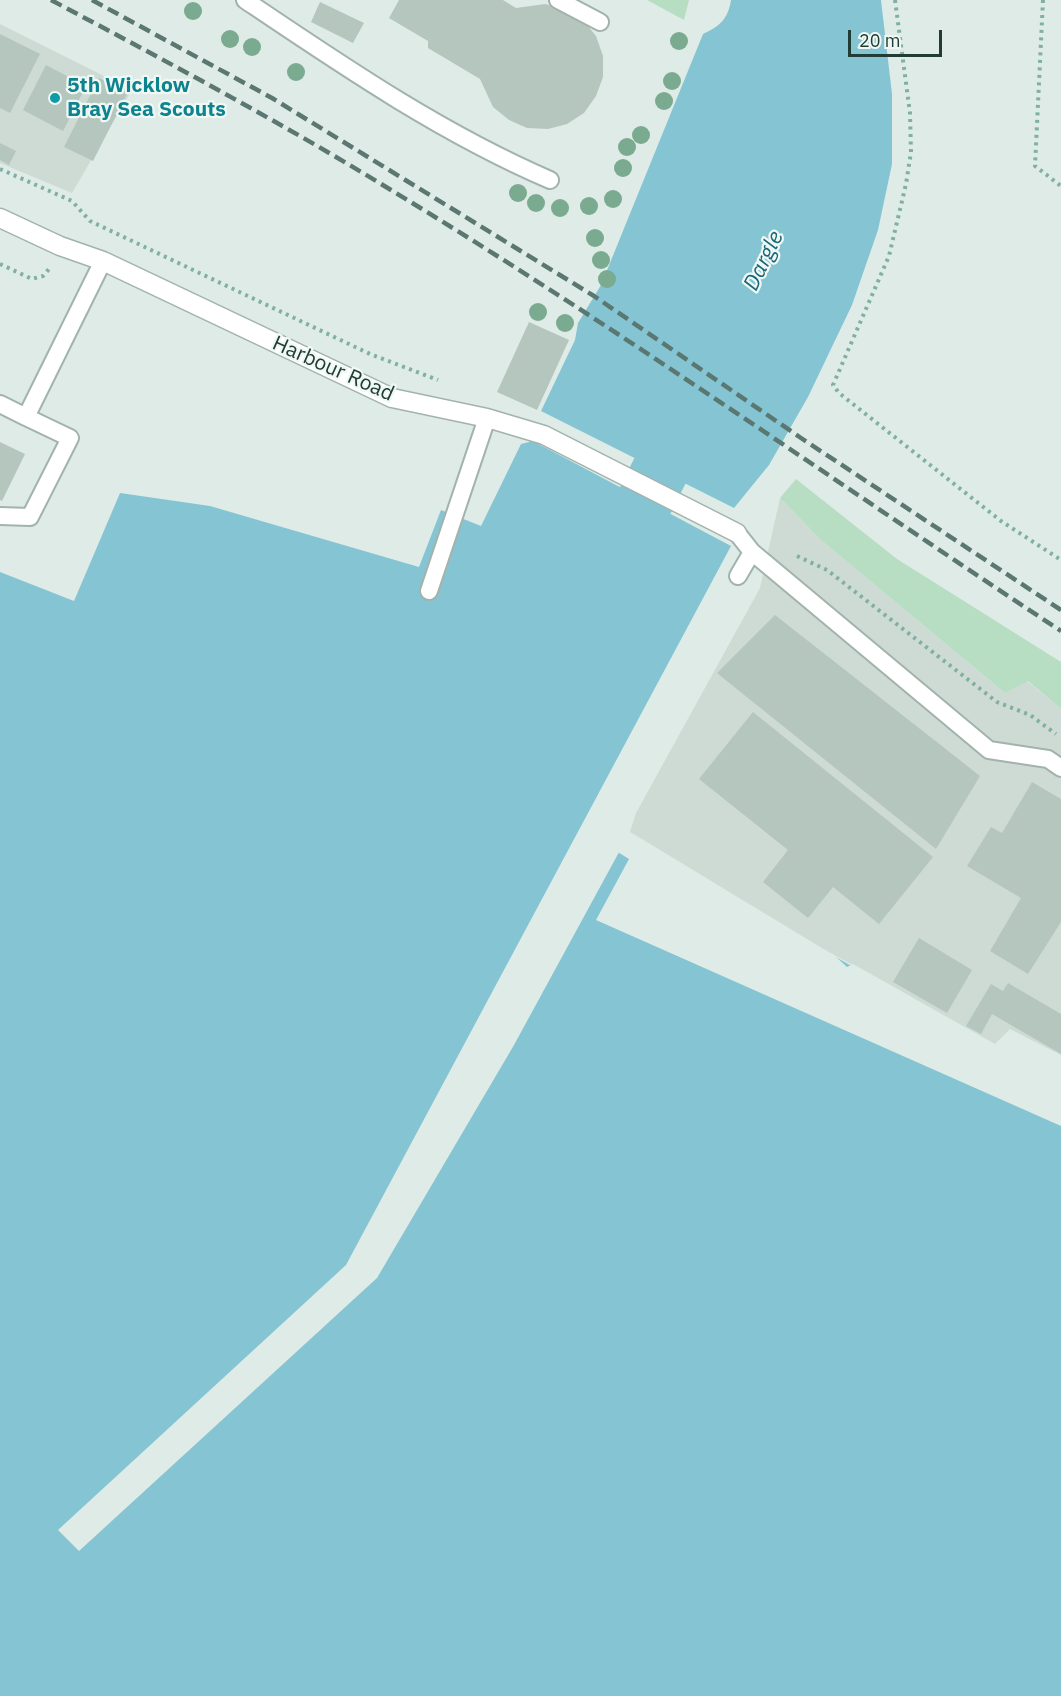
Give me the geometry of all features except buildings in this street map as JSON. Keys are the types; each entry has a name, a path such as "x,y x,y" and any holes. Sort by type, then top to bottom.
{"street":[{"name":"Harbour Road","path":"0,218 60,246 103,261 392,398 488,418 544,435 737,533"}],"lane":[{"path":"245,0 362,79 495,157 550,180"},
{"path":"558,0 600,22"},
{"path":"26,417 103,261"},
{"path":"0,404 70,438 30,517 0,516"},
{"path":"429,591 488,418"},
{"path":"737,533 752,552 989,750 1048,759 1061,768"},
{"path":"738,576 752,552"}],"path":[{"path":"895,0 910,113 911,153 889,256 833,385 839,393 1002,521 1061,560"},
{"path":"1043,0 1035,166 1061,186"},
{"path":"0,169 72,201 90,221 370,354 445,383"},
{"path":"0,264 32,279 43,276 48,270"},
{"path":"792,555 827,570 997,702 1030,715 1061,738"}],"shaded area":[{"path":"0,24 132,90 72,193 0,163"},
{"path":"780,498 821,540 1005,693 1027,681 1061,709 1061,1058 995,1048 893,987 792,932 630,832 636,813 760,588"}],"green space":[{"path":"647,0 689,0 684,20"},
{"path":"796,479 897,559 1061,662 1061,709 1028,681 1005,693 821,540 780,498"}],"water":[{"path":"731,0 881,0 892,94 892,164 878,230 852,305 808,397 769,465 734,508 541,411 575,340 578,323 601,285 703,34 722,21 728,12"},
{"path":"533,441 731,546 346,1265 58,1530 79,1551 377,1278 514,1045 630,832 792,932 995,1048 1061,1058 1061,1696 0,1696 0,572 74,601 120,493 210,506 419,567 441,510 481,526 521,444"}],"pier":[{"path":"627,830 835,956 847,967 853,964 995,1044 1010,1029 1061,1055 1061,1126 596,920 629,859 616,851"}],"waterway":[{"name":"Dargle","path":"646,499 694,402"}],"railway":[{"path":"51,0 307,140 476,243 645,352 1061,631"},
{"path":"92,0 272,98 594,296 801,438 1061,610"}],"place":[{"name":"5th Wicklow Bray Sea Scouts","path":"55,98"}]}
